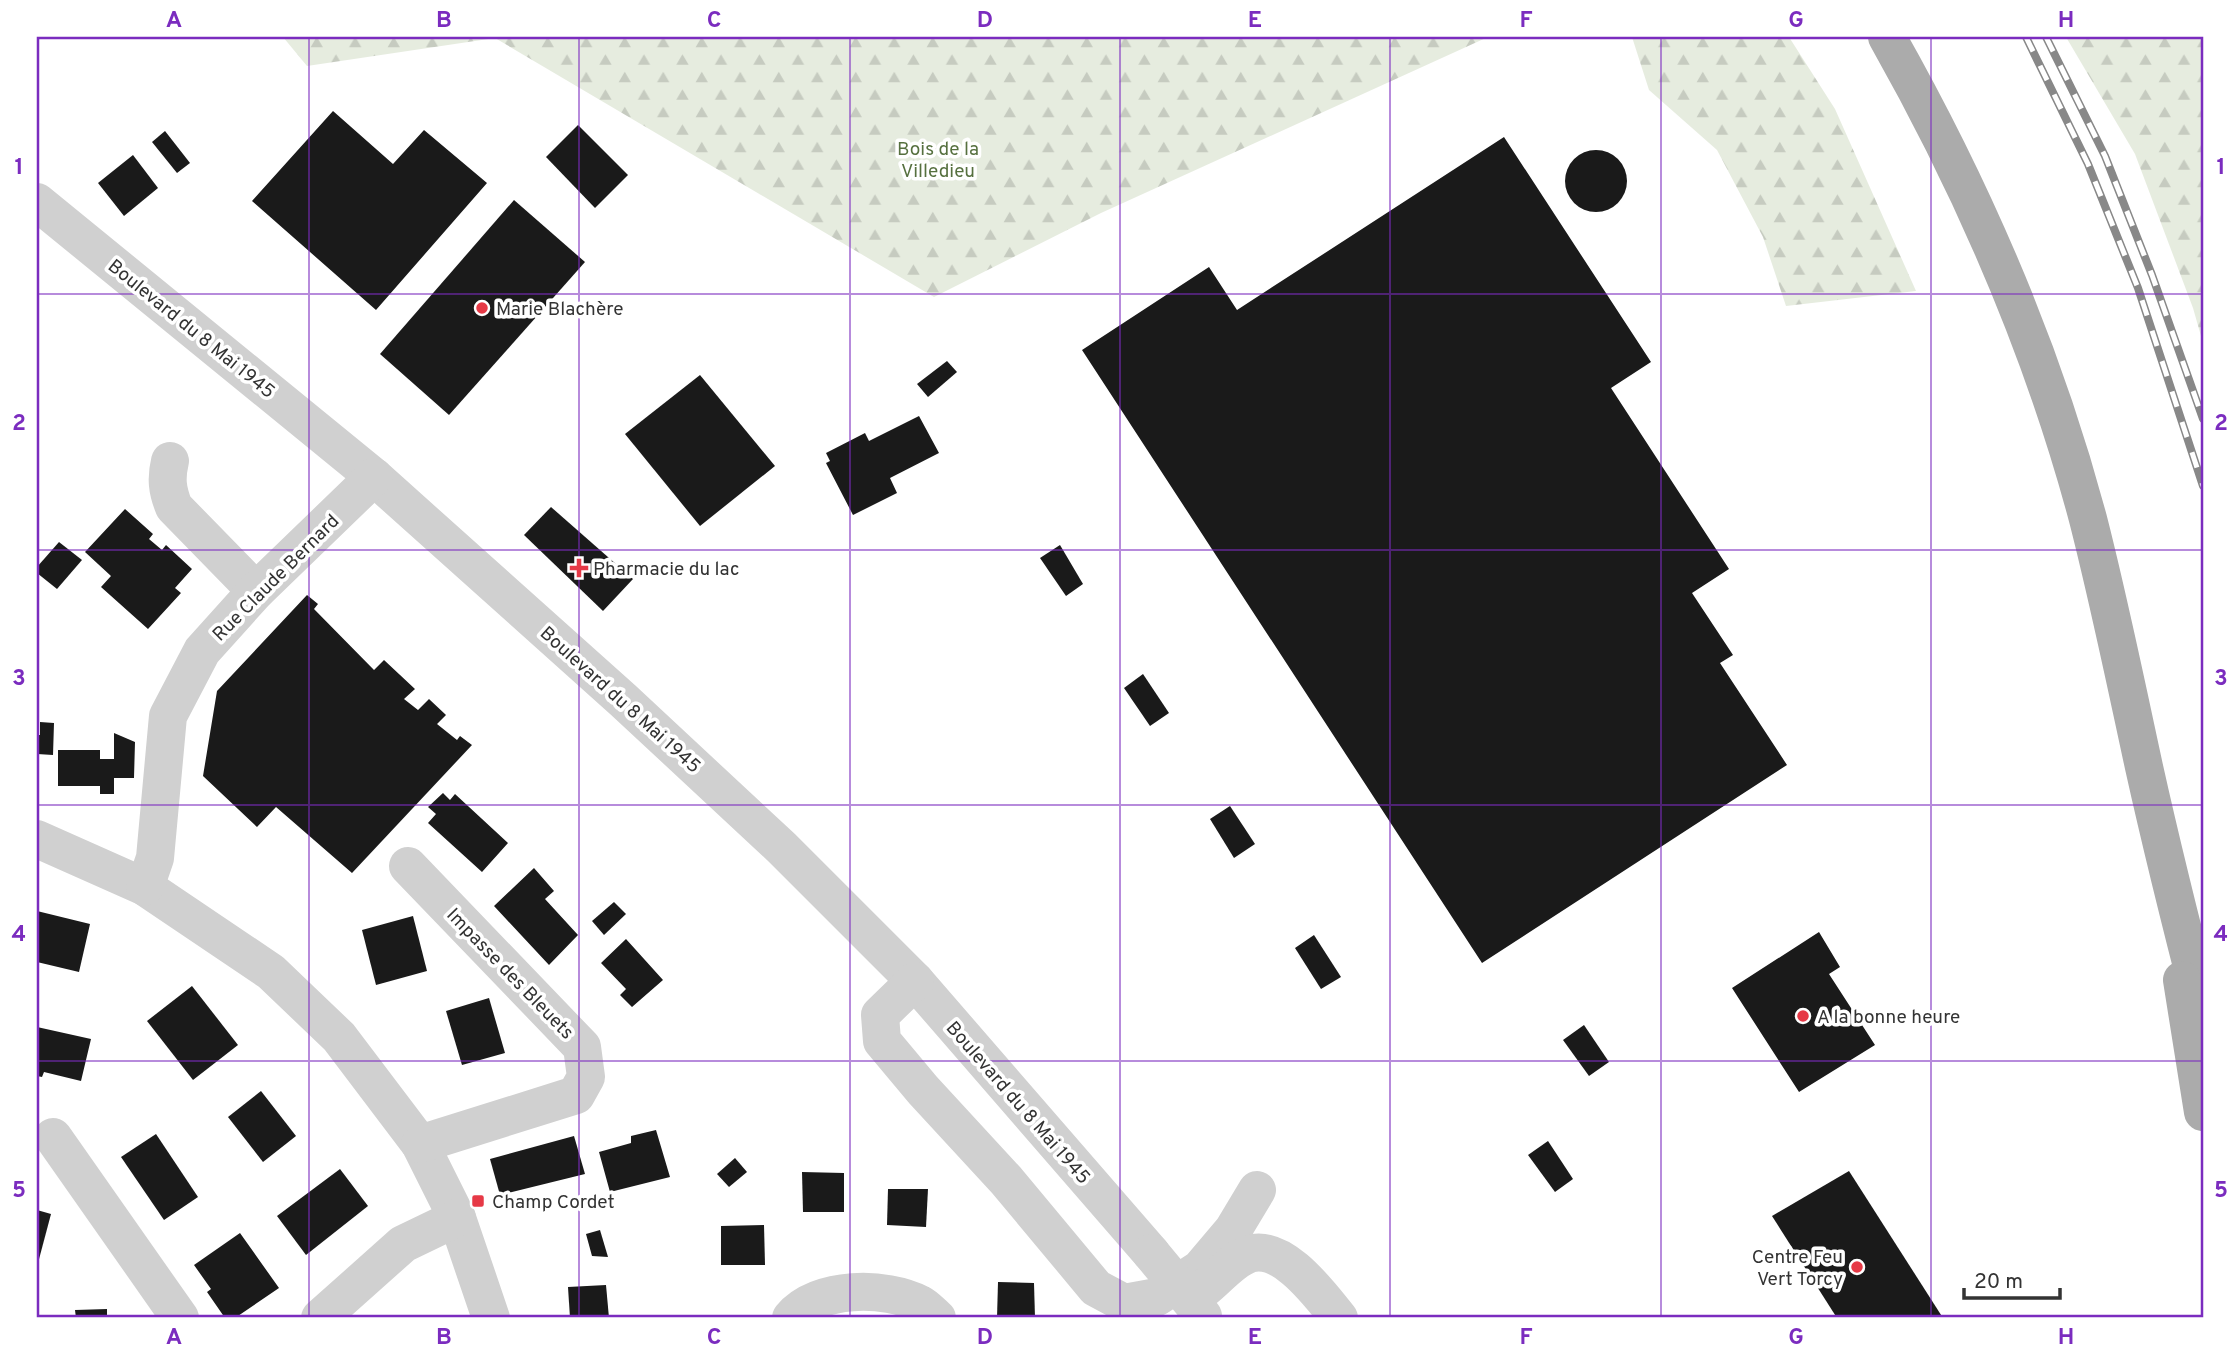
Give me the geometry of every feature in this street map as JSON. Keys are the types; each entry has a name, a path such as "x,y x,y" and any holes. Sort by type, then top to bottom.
{"main road":[{"path":"1887,37 1959,171 2029,336 2057,416 2093,542 2172,890 2203,1009"},
{"path":"2172,890 2183,989 2203,1112"}],"street":[{"name":"Boulevard du 8 Mai 1945","path":"37,202 374,477 623,700 762,829 915,981 1151,1253 1196,1318"},
{"path":"170,461 168,492 174,507 256,590"},
{"name":"Rue Claude Bernard","path":"145,887 155,858 168,716 202,652 256,590 374,477"},
{"path":"37,839 145,887 271,972 339,1037 420,1144 457,1218 491,1318"},
{"name":"Impasse des Bleuets","path":"408,866 582,1047 586,1077 576,1095 420,1144"},
{"path":"915,981 880,1015 881,1041 1006,1180 1096,1288 1124,1303 1157,1297 1200,1269 1233,1230 1257,1190"},
{"path":"53,1137 180,1318"},
{"path":"320,1318 404,1244 457,1218"},
{"path":"1196,1318 1236,1261 1250,1254 1265,1252 1280,1257 1295,1270 1339,1318"},
{"path":"791,1318 822,1297 855,1292 888,1295 921,1304 937,1318"}],"green space":[{"name":"Bois de la Villedieu","path":"283,37 1488,37 1101,213 934,297 495,38 307,66"},
{"path":"1632,37 1789,37 1835,109 1916,291 1786,306 1763,237 1717,150 1649,90"},
{"path":"2066,37 2203,37 2203,343 2193,308 2135,154"}],"building":[{"path":"333,111 393,164 424,130 487,183 376,310 252,201"},
{"path":"578,125 628,175 595,208 546,157"},
{"path":"165,131 190,163 177,173 152,142"},
{"path":"1504,137 1651,362 1611,388 1729,569 1692,593 1733,655 1720,663 1787,765 1482,963 1082,350 1209,267 1237,310"},
{"path":"1596,150 1618,159 1627,181 1618,203 1596,212 1574,203 1565,181 1574,159"},
{"path":"133,155 158,188 124,216 98,183"},
{"name":"Marie Blachère","path":"514,200 585,262 449,415 380,354"},
{"path":"947,361 957,372 928,397 917,384"},
{"path":"700,375 775,466 700,526 625,434"},
{"path":"919,416 939,453 890,478 897,493 853,515 826,463 830,461 826,453 865,433 869,441"},
{"path":"551,507 633,579 603,611 524,535"},
{"path":"125,509 153,534 149,539 162,550 166,545 192,569 175,588 181,593 148,629 101,587 111,576 85,552"},
{"path":"59,542 82,560 57,589 37,573 37,567"},
{"path":"1060,545 1083,584 1066,596 1040,558"},
{"path":"307,595 318,604 314,609 374,670 384,660 415,689 404,699 418,710 429,699 446,715 437,724 457,740 460,736 472,745 352,873 276,807 257,827 203,776 217,691"},
{"path":"1143,674 1169,713 1150,726 1124,688"},
{"path":"40,722 54,723 53,755 37,754"},
{"path":"114,733 135,742 134,778 114,778 114,794 100,794 100,786 58,786 58,750 100,750 100,759 114,759"},
{"path":"443,793 450,800 455,794 508,843 482,872 428,823 436,814 428,807"},
{"path":"1230,806 1255,844 1234,858 1210,819"},
{"path":"534,868 554,891 545,899 578,935 549,965 494,906"},
{"path":"614,902 626,914 604,935 592,921"},
{"path":"37,911 90,924 79,972 37,962"},
{"path":"413,916 427,971 376,985 362,930"},
{"name":"A la bonne heure","path":"1819,932 1840,967 1829,974 1875,1045 1799,1092 1732,988"},
{"path":"1314,935 1341,977 1321,989 1295,948"},
{"path":"626,939 663,980 632,1007 620,995 626,989 601,963"},
{"path":"192,986 238,1045 193,1080 147,1021"},
{"path":"489,998 505,1053 462,1065 446,1011"},
{"path":"1584,1025 1609,1062 1589,1076 1563,1040"},
{"path":"37,1027 91,1039 81,1081 44,1072 42,1077 37,1076"},
{"path":"261,1091 296,1136 263,1162 228,1117"},
{"path":"656,1130 670,1177 610,1192 599,1152 631,1143 631,1136"},
{"path":"156,1134 198,1197 164,1220 121,1157"},
{"path":"574,1136 585,1174 500,1195 490,1159"},
{"path":"1548,1141 1573,1179 1555,1192 1528,1155"},
{"path":"735,1158 747,1172 729,1187 717,1174"},
{"path":"340,1169 368,1206 306,1255 277,1216"},
{"name":"Centre Feu Vert Torcy","path":"1849,1171 1943,1318 1837,1318 1772,1216"},
{"path":"802,1172 844,1173 844,1212 803,1212"},
{"path":"888,1189 928,1189 926,1227 887,1225"},
{"path":"37,1210 51,1214 38,1263 37,1263"},
{"path":"764,1225 765,1265 721,1265 721,1226"},
{"path":"600,1230 608,1257 592,1256 586,1234"},
{"path":"240,1233 279,1288 235,1318 225,1318 207,1292 211,1289 194,1265"},
{"path":"998,1282 1034,1283 1035,1318 997,1318"},
{"path":"606,1285 609,1318 570,1318 568,1287"},
{"path":"107,1309 107,1318 76,1318 75,1310"}],"railway":[{"path":"2026,37 2088,164 2138,288 2203,486"},
{"path":"2046,37 2105,156 2152,275 2203,419"}],"place":[{"name":"Marie Blachère","path":"482,308"},
{"name":"Pharmacie du lac","path":"579,568"},
{"name":"A la bonne heure","path":"1803,1016"},
{"name":"Champ Cordet","path":"478,1201"},
{"name":"Centre Feu Vert Torcy","path":"1857,1267"}]}
